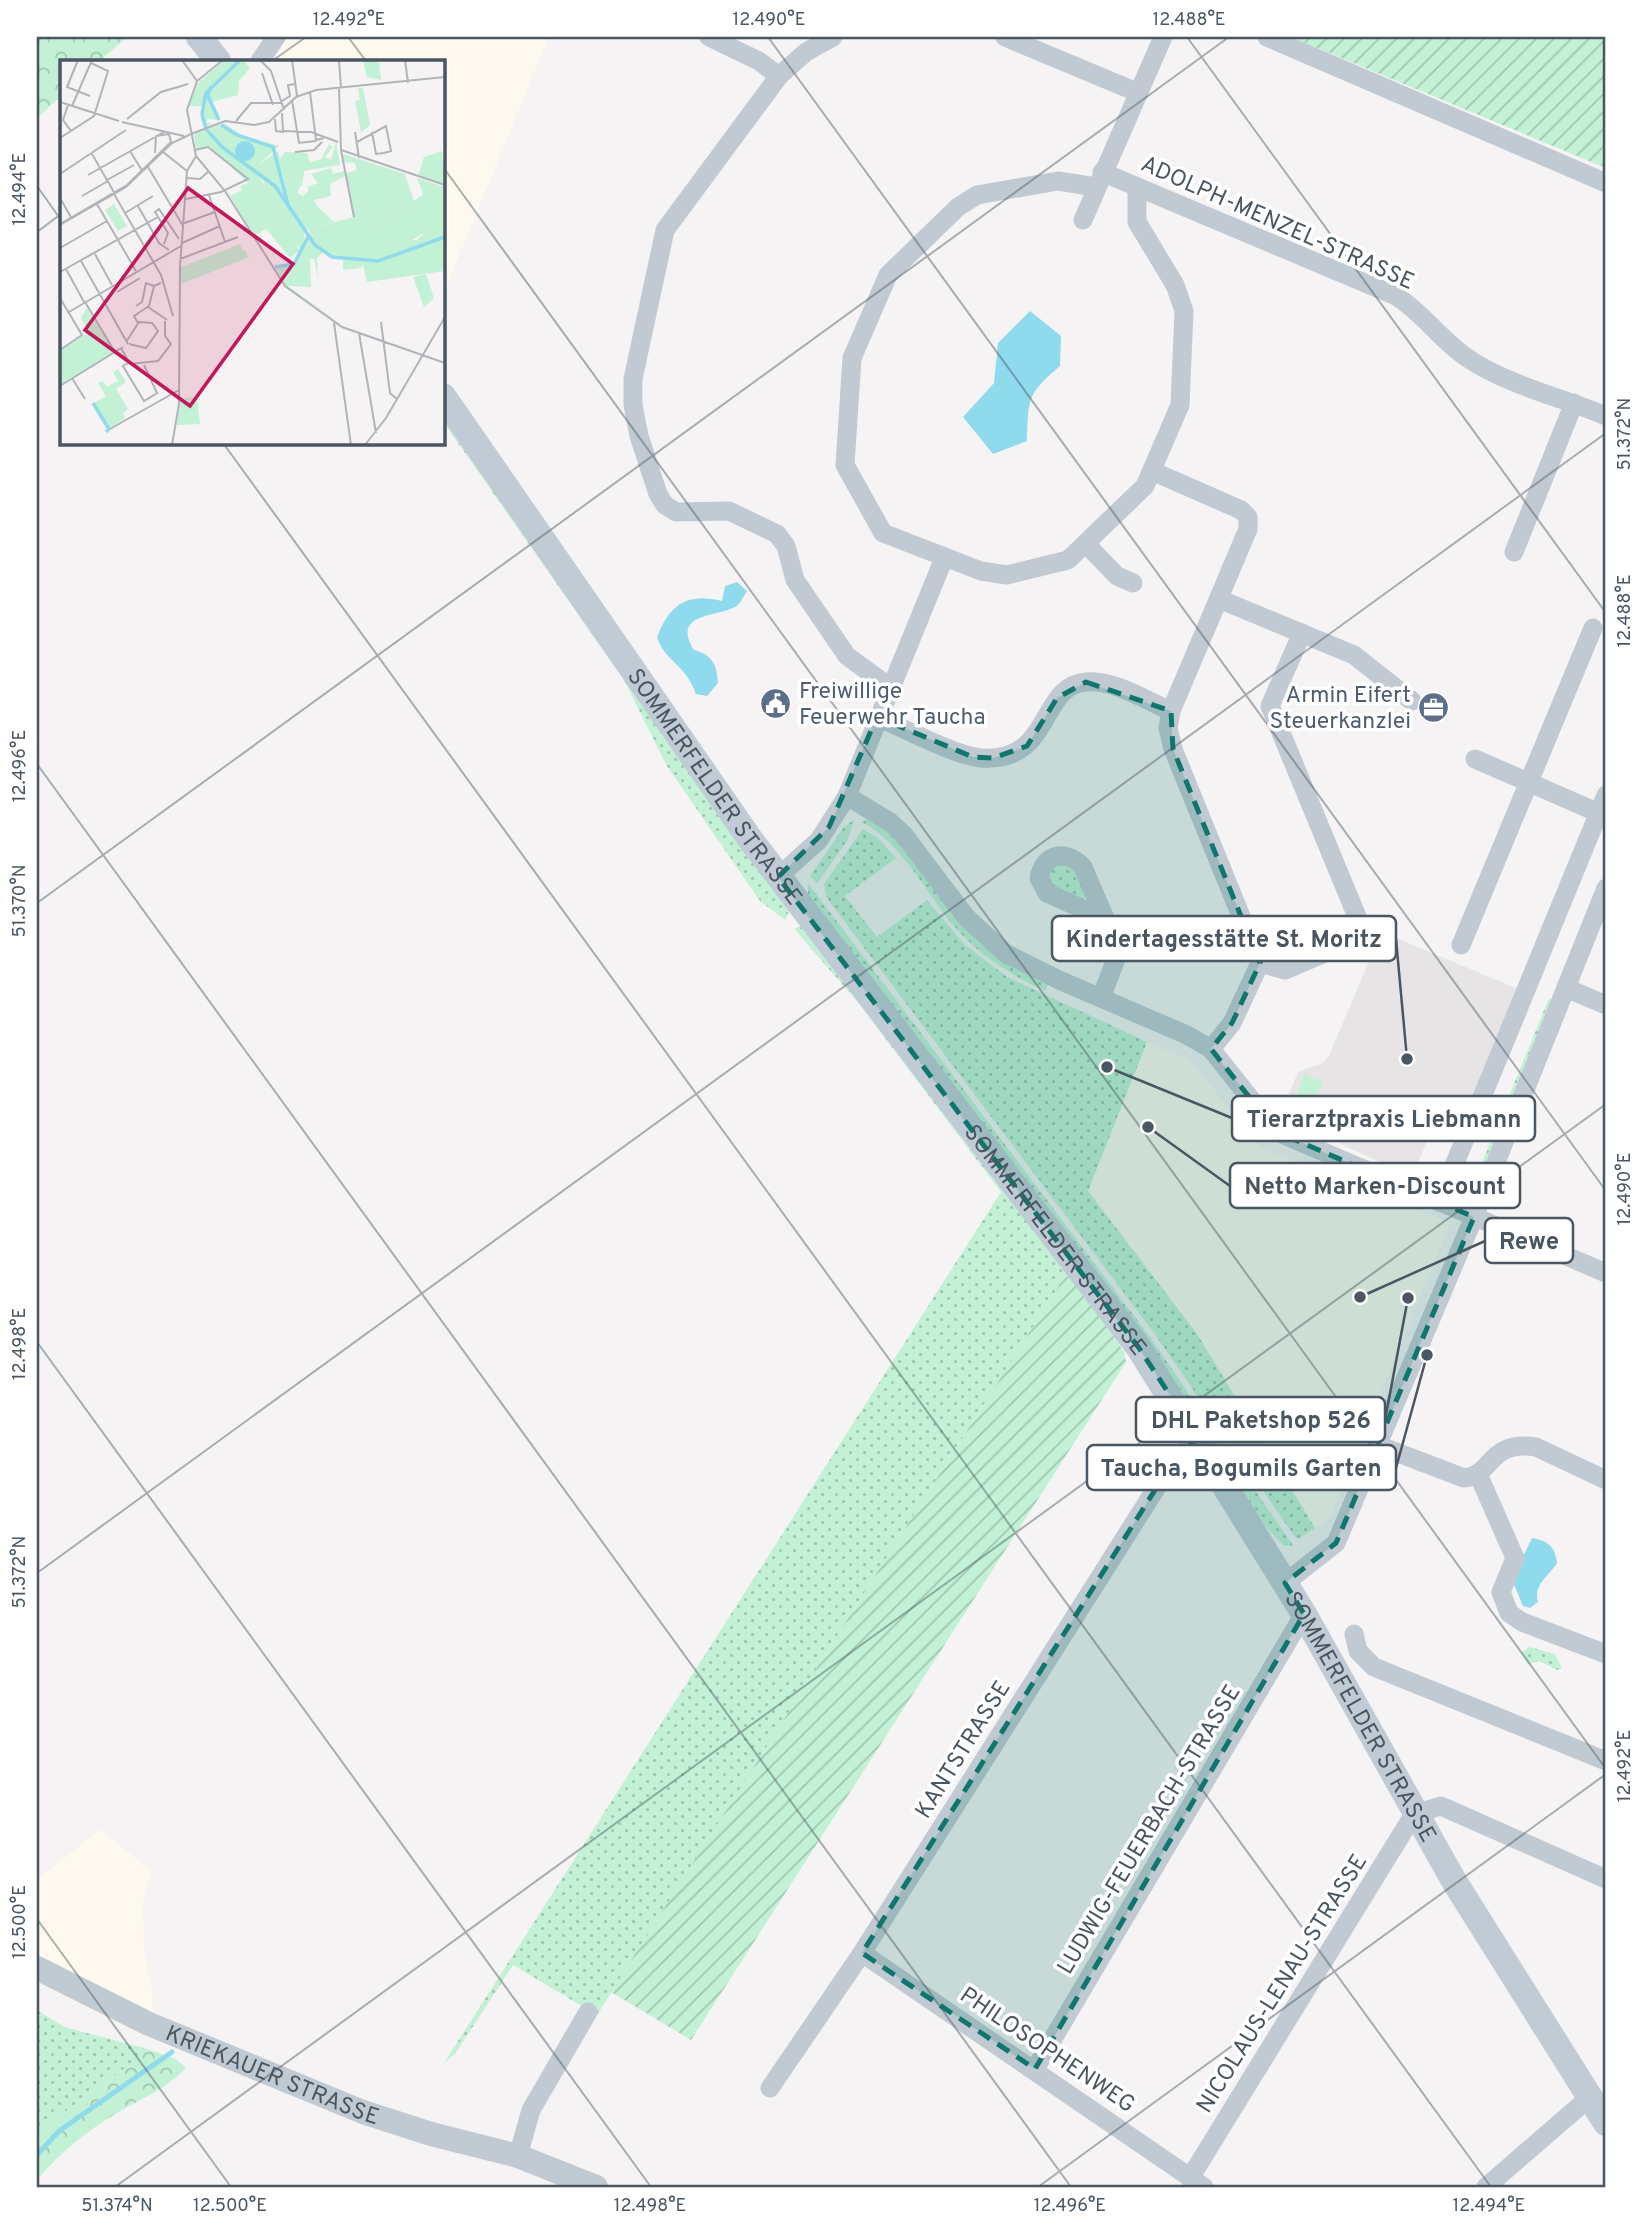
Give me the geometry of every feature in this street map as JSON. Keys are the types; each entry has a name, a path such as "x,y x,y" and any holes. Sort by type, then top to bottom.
{"main road":[{"path":"199,37 217,60"},
{"name":"SOMMERFELDER STRASSE","path":"444,397 778,877 1139,1348 1198,1438 1304,1614 1413,1814 1606,2123"}],"street":[{"path":"261,60 276,37"},
{"path":"709,37 759,61 779,76"},
{"path":"833,37 806,52 779,76 665,230 633,379 633,405 639,436 658,494 665,505 676,512 729,511 777,534 786,546 795,579 847,656 891,688"},
{"path":"1005,37 1139,93"},
{"path":"1083,220 1163,37"},
{"path":"1267,37 1606,183"},
{"name":"ADOLPH-MENZEL-STRASSE","path":"1137,187 1137,222 1175,285 1184,311 1180,405 1152,471 1138,496 1068,560 1007,575 981,571 883,533 845,465 852,358 888,275 958,206 977,195 1038,183 1099,179 1137,187 1396,296 1420,313 1454,348 1476,364 1606,416"},
{"path":"1514,552 1574,403"},
{"path":"1152,471 1241,510 1248,517 1248,528 1171,712 1168,728 1173,749 1260,962 1232,1023 1211,1049"},
{"path":"1087,545 1117,576 1133,583"},
{"path":"778,877 819,840 847,796 944,558"},
{"path":"1219,598 1354,655 1412,701"},
{"path":"1461,945 1593,628"},
{"path":"1260,962 1285,970 1365,936 1270,706 1302,634"},
{"path":"877,717 973,757 993,758 1027,746 1043,727 1057,698 1074,685 1100,683 1171,712"},
{"path":"1438,1202 1603,804 1530,783 1475,759"},
{"path":"847,796 890,822 904,835 966,917 988,939 1034,968 1187,1034 1211,1049 1278,1132 1606,1273"},
{"path":"1285,1583 1336,1543 1380,1446 1606,888"},
{"path":"1101,998 1119,951 1103,918"},
{"path":"1566,988 1606,1005"},
{"name":"KANTSTRASSE","path":"770,2088 862,1953 1174,1460 1198,1438"},
{"path":"1380,1446 1458,1477 1478,1474 1500,1451 1536,1447 1606,1480"},
{"path":"1478,1474 1515,1558 1501,1588 1507,1609 1522,1622 1606,1654"},
{"name":"LUDWIG-FEUERBACH-STRASSE","path":"1035,2069 1304,1614"},
{"path":"1354,1634 1361,1655 1378,1669 1571,1745 1606,1762"},
{"path":"1413,1814 1441,1806 1606,1879"},
{"name":"NICOLAUS-LENAU-STRASSE","path":"1197,2183 1413,1814"},
{"name":"PHILOSOPHENWEG","path":"862,1953 1035,2069 1197,2183"},
{"name":"KRIEKAUER STRASSE","path":"37,1968 149,2024 363,2112 431,2134 518,2156 596,2187"},
{"path":"518,2156 531,2110 588,2011"},
{"path":"1486,2187 1590,2097"}],"highlighted area":[{"path":"1086,682 1171,711 1173,749 1260,963 1232,1023 1211,1049 1277,1132 1474,1217 1336,1543 1285,1583 1304,1614 1035,2069 862,1953 1174,1460 1198,1438 1139,1348 778,877 829,827 877,717 973,757 993,758 1027,746 1057,698"}],"shaded area":[{"path":"289,37 549,37 444,293 444,60 275,60"},
{"path":"1389,935 1518,989 1457,1135 1433,1127 1412,1177 1283,1117 1282,1111 1298,1072 1323,1063 1329,1056 1375,947 1379,940"},
{"path":"1147,1042 1189,1060 1263,1149 1450,1223 1330,1518 1315,1528 1197,1334 1088,1190"},
{"path":"101,1829 151,1871 143,1902 144,1947 152,1989 152,2018 37,1957 37,1879"}],"green space":[{"path":"37,37 127,37 101,60 60,60 60,97 37,118"},
{"path":"1291,37 1606,37 1606,168"},
{"path":"444,411 789,911 785,920 760,901 667,766 624,680 444,422"},
{"path":"869,817 879,822 1048,985 1045,991 996,963 974,946 943,913 901,855 876,831 862,822"},
{"path":"855,819 847,841 817,884 810,876 844,827"},
{"path":"863,829 878,838 896,858 845,896 877,937 927,900 964,944 1007,977 1147,1042 1088,1191 1197,1334 1315,1528 1298,1539 1154,1333 826,897 824,884"},
{"path":"1070,862 1089,895 1080,903 1054,891 1045,875 1047,867"},
{"path":"808,883 1150,1337 1294,1547 1283,1545 1265,1526 1200,1427 808,898"},
{"path":"800,926 1069,1270 597,2015 513,1965 455,2054 444,2063 1001,1192 860,1005 797,932 795,929"},
{"path":"1549,998 1553,1000 1476,1189 1472,1187"},
{"path":"1304,1074 1323,1082 1310,1113 1293,1105"},
{"path":"1069,1270 1124,1352 1126,1362 691,2040 611,1992"},
{"path":"1529,1647 1555,1654 1562,1668 1557,1670 1539,1661 1528,1664 1521,1653"},
{"path":"37,2010 64,2027 144,2048 129,2065 37,2133"},
{"path":"144,2048 176,2059 186,2068 161,2088 81,2137 37,2180 37,2133 129,2065"}],"water":[{"path":"1030,311 1061,336 1060,366 1035,391 1029,406 1027,441 993,454 963,417 994,383 998,343"},
{"path":"737,582 747,591 738,605 698,619 691,623 688,630 694,650 709,658 715,666 718,683 707,696 696,694 657,637 668,617 681,604 698,598 722,601 725,586"},
{"path":"1532,1538 1550,1545 1557,1563 1539,1586 1538,1602 1530,1608 1523,1606 1512,1580"}],"waterway":[{"path":"37,2155 59,2131 172,2052"}],"place":[{"name":"Freiwillige Feuerwehr Taucha","path":"776,703"},
{"name":"Armin Eifert Steuerkanzlei","path":"1434,707"},
{"name":"Kindertagesstätte St. Moritz","path":"1407,1059"},
{"name":"Tierarztpraxis Liebmann","path":"1107,1067"},
{"name":"Netto Marken-Discount","path":"1148,1127"},
{"name":"Rewe","path":"1360,1297"},
{"name":"DHL Paketshop 526","path":"1408,1298"},
{"name":"Taucha, Bogumils Garten","path":"1427,1355"}]}
